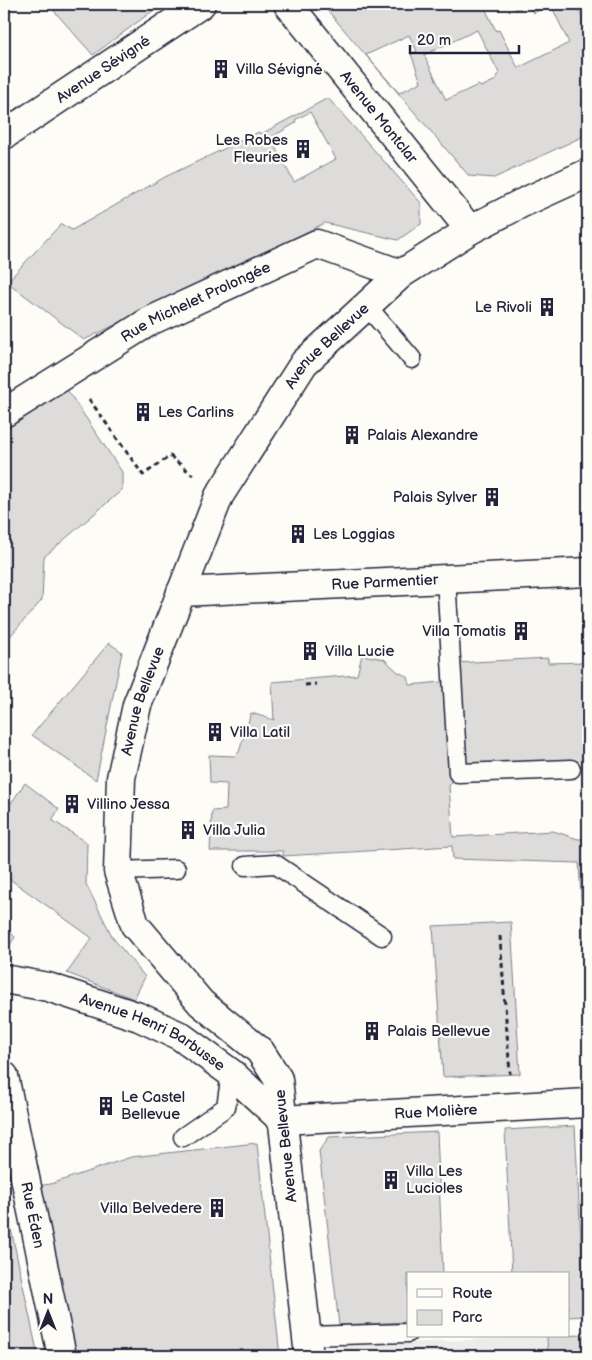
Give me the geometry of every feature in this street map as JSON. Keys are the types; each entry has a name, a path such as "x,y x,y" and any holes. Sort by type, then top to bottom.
{"street":[{"name":"Avenue Sévigné","path":"4,134 201,4"},
{"name":"Avenue Montclar","path":"288,4 470,230"},
{"name":"Avenue Bellevue","path":"308,1346 278,1079 260,1051 201,1003 135,925 118,871 121,778 137,705 219,496 304,363 401,274 470,230 520,204 588,173"},
{"name":"Rue Michelet Prolongée","path":"4,413 150,321 317,244 401,274"},
{"name":"Rue Parmentier","path":"181,592 588,572"},
{"name":"Avenue Henri Barbusse","path":"4,979 48,987 139,1017 180,1036 231,1072 282,1120"},
{"name":"Rue Éden","path":"4,1076 62,1356"},
{"name":"Rue Molière","path":"282,1120 588,1103"}],"lane":[{"path":"367,306 412,359"},
{"path":"446,578 458,773 571,769"},
{"path":"244,866 276,864 382,936"},
{"path":"118,871 176,869"},
{"path":"183,1137 226,1107 231,1072"},
{"path":"308,1346 407,1333"}],"path":[{"path":"69,372 143,475 170,456 219,496"},
{"path":"305,685 316,684"},
{"path":"500,936 512,1107"}],"shaded area":[{"path":"506,1338 547,1338 548,1356 343,1356 342,1346"}],"green space":[{"path":"48,4 162,4 93,55"},
{"path":"322,4 362,4 364,7 371,4 494,4 485,8 496,31 499,30 518,68 569,43 551,5 533,13 529,4 576,4 588,31 588,100 581,104 588,118 588,134 494,178 469,176","holes":["477,30 499,73 496,80 481,87 478,85 446,100 424,55","409,35 417,51 411,54 421,82 399,93 366,55"]},
{"path":"513,4 529,4 516,10"},
{"path":"328,98 421,203 421,224 398,240 325,223 84,340 7,282 61,224 72,230 165,177 259,132 261,134","holes":["310,112 336,159 294,182 270,138 296,123 295,120"]},
{"path":"66,388 122,472 122,490 44,557 42,600 4,643 4,428"},
{"path":"109,643 122,652 96,780 32,735"},
{"path":"362,655 384,659 398,672 408,677 410,685 452,681 458,773 449,786 453,837 553,831 578,839 588,839 588,968 585,968 579,863 453,859 452,846 283,856 283,851 210,851 212,811 226,810 227,784 210,783 209,755 235,756 239,752 251,713 274,720 272,682 357,675"},
{"path":"548,658 548,663 588,662 588,750 583,751 584,767 463,768 456,663"},
{"path":"25,783 59,809 52,820 87,843 86,884 113,938 145,977 134,999 67,973 92,938 4,875 4,813"},
{"path":"511,922 520,1074 443,1077 433,926"},
{"path":"4,926 15,937 4,954"},
{"path":"575,1126 585,1316 570,1317 570,1272 512,1272 505,1130"},
{"path":"437,1132 443,1272 407,1272 407,1322 339,1325 319,1151 329,1137"},
{"path":"257,1143 280,1356 73,1356 36,1186 51,1184 131,1157"},
{"path":"4,1196 38,1356 4,1356"},
{"path":"570,1335 588,1335 588,1356 548,1356 547,1338 570,1338"}],"place":[{"name":"Villa Sévigné","path":"221,69"},
{"name":"Les Robes Fleuries","path":"303,149"},
{"name":"Le Rivoli","path":"547,307"},
{"name":"Les Carlins","path":"143,412"},
{"name":"Palais Alexandre","path":"352,435"},
{"name":"Palais Sylver","path":"492,497"},
{"name":"Les Loggias","path":"298,534"},
{"name":"Villa Tomatis","path":"521,631"},
{"name":"Villa Lucie","path":"310,651"},
{"name":"Villa Latil","path":"215,732"},
{"name":"Villino Jessa","path":"72,804"},
{"name":"Villa Julia","path":"188,830"},
{"name":"Palais Bellevue","path":"372,1031"},
{"name":"Le Castel Bellevue","path":"106,1106"},
{"name":"Villa Les Lucioles","path":"391,1180"},
{"name":"Villa Belvedere","path":"217,1208"}]}
